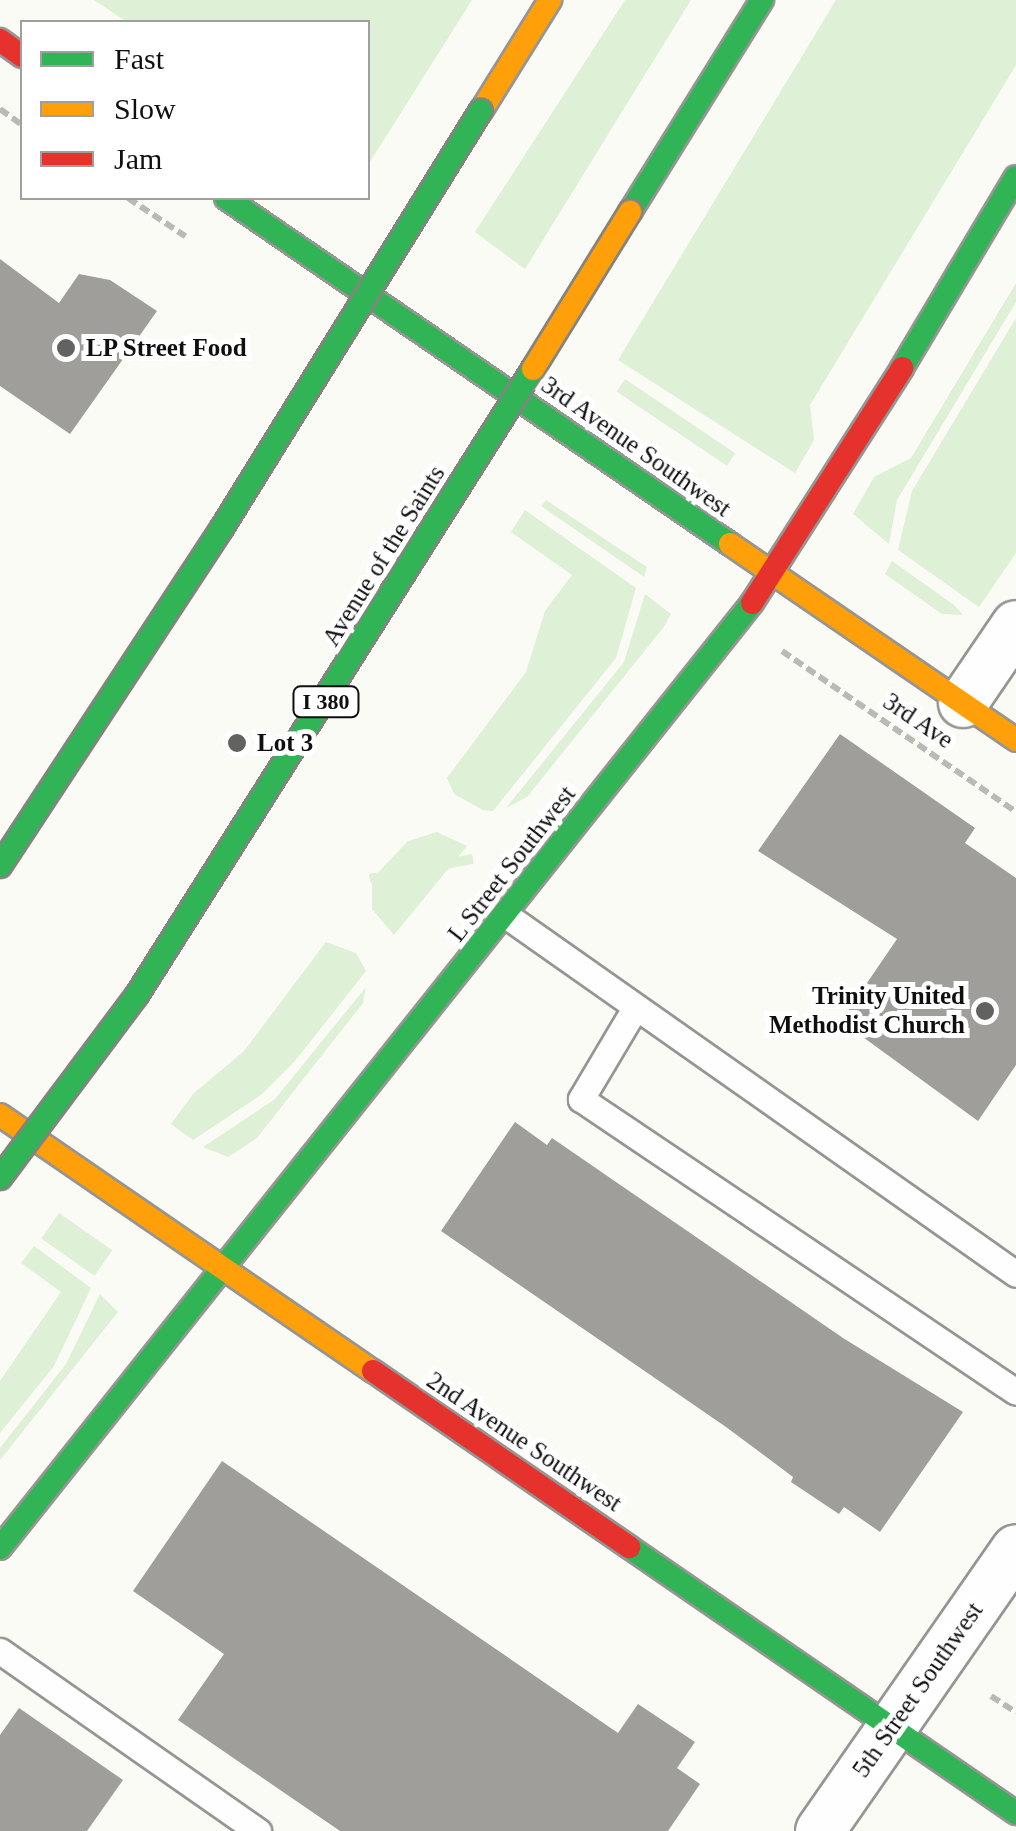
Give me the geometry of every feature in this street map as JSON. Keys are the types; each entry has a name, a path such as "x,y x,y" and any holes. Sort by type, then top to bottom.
{"main road":[{"path":"0,866 212,544 550,0"},
{"name":"Avenue of the Saints","path":"0,1178 137,995 256,814 762,0"},
{"name":"L Street Southwest","path":"0,1548 508,916 772,575 1016,177"},
{"name":"3rd Avenue Southwest","path":"229,200 1016,740"},
{"name":"2nd Avenue Southwest","path":"0,1115 1016,1813"}],"street":[{"path":"963,703 1016,625"},
{"name":"5th Street Southwest","path":"820,1831 1016,1550"}],"lane":[{"path":"508,916 1016,1274"},
{"path":"635,1008 581,1099 1016,1392"},
{"path":"0,1651 258,1831"}],"path":[{"name":"3rd Ave","path":"798,662 1016,812"},
{"path":"991,1696 1016,1712"}],"green space":[{"path":"94,0 472,0 370,162 370,20 124,20"},
{"path":"625,0 691,0 525,269 475,232"},
{"path":"836,0 1016,0 1016,65 810,405 814,440 795,473 618,360"},
{"path":"1016,283 1016,302 897,500 889,544 853,514 874,477 911,458"},
{"path":"1016,318 1016,553 979,607 898,550 912,491"},
{"path":"625,379 735,453 727,466 617,391"},
{"path":"546,500 647,567 644,577 541,506"},
{"path":"525,510 636,588 616,658 493,811 483,810 454,794 447,778 526,672 545,611 572,575 511,532"},
{"path":"892,561 963,615 942,614 885,574"},
{"path":"645,594 671,614 663,628 527,797 506,808 624,662"},
{"path":"437,832 467,846 394,935 372,909 372,879 408,841"},
{"path":"472,854 474,864 371,884 369,874"},
{"path":"326,942 356,953 366,971 295,1061 261,1095 193,1140 171,1124 193,1094 244,1051"},
{"path":"366,987 363,1003 257,1138 228,1157 203,1147 275,1099"},
{"path":"59,1213 112,1250 94,1276 41,1238"},
{"path":"34,1246 91,1288 54,1366 0,1433 0,1381 61,1292 21,1263"},
{"path":"100,1294 118,1312 0,1460 0,1448 66,1364"}],"building":[{"name":"LP Street Food","path":"0,259 59,303 79,274 110,280 157,311 70,434 0,386"},
{"path":"840,734 975,828 965,843 1016,878 1016,1065 978,1121 841,1021 897,939 758,851"},
{"path":"515,1122 547,1145 552,1138 843,1338 963,1412 880,1532 844,1507 839,1514 791,1482 793,1477 726,1427 441,1231"},
{"path":"222,1461 618,1733 638,1704 695,1742 677,1768 700,1784 668,1831 340,1831 178,1720 224,1654 133,1591"},
{"path":"19,1708 123,1780 87,1831 0,1831 0,1735"}],"traffic: fast":[{"path":"630,212 762,0"},
{"path":"0,866 222,528 481,111"},
{"path":"902,368 1016,177"},
{"path":"229,200 730,544"},
{"path":"0,1178 137,995 533,369"},
{"path":"0,1548 752,603"},
{"path":"629,1547 1016,1813"}],"traffic: slow":[{"path":"481,111 550,0"},
{"path":"533,369 630,212"},
{"path":"730,544 1016,740"},
{"path":"0,1115 373,1371"}],"traffic: jam":[{"path":"0,40 20,55"},
{"path":"752,603 902,368"},
{"path":"373,1371 629,1547"}],"place":[{"name":"LP Street Food","path":"66,348"},
{"name":"Lot 3","path":"237,743"},
{"name":"Trinity United Methodist Church","path":"985,1011"}]}
